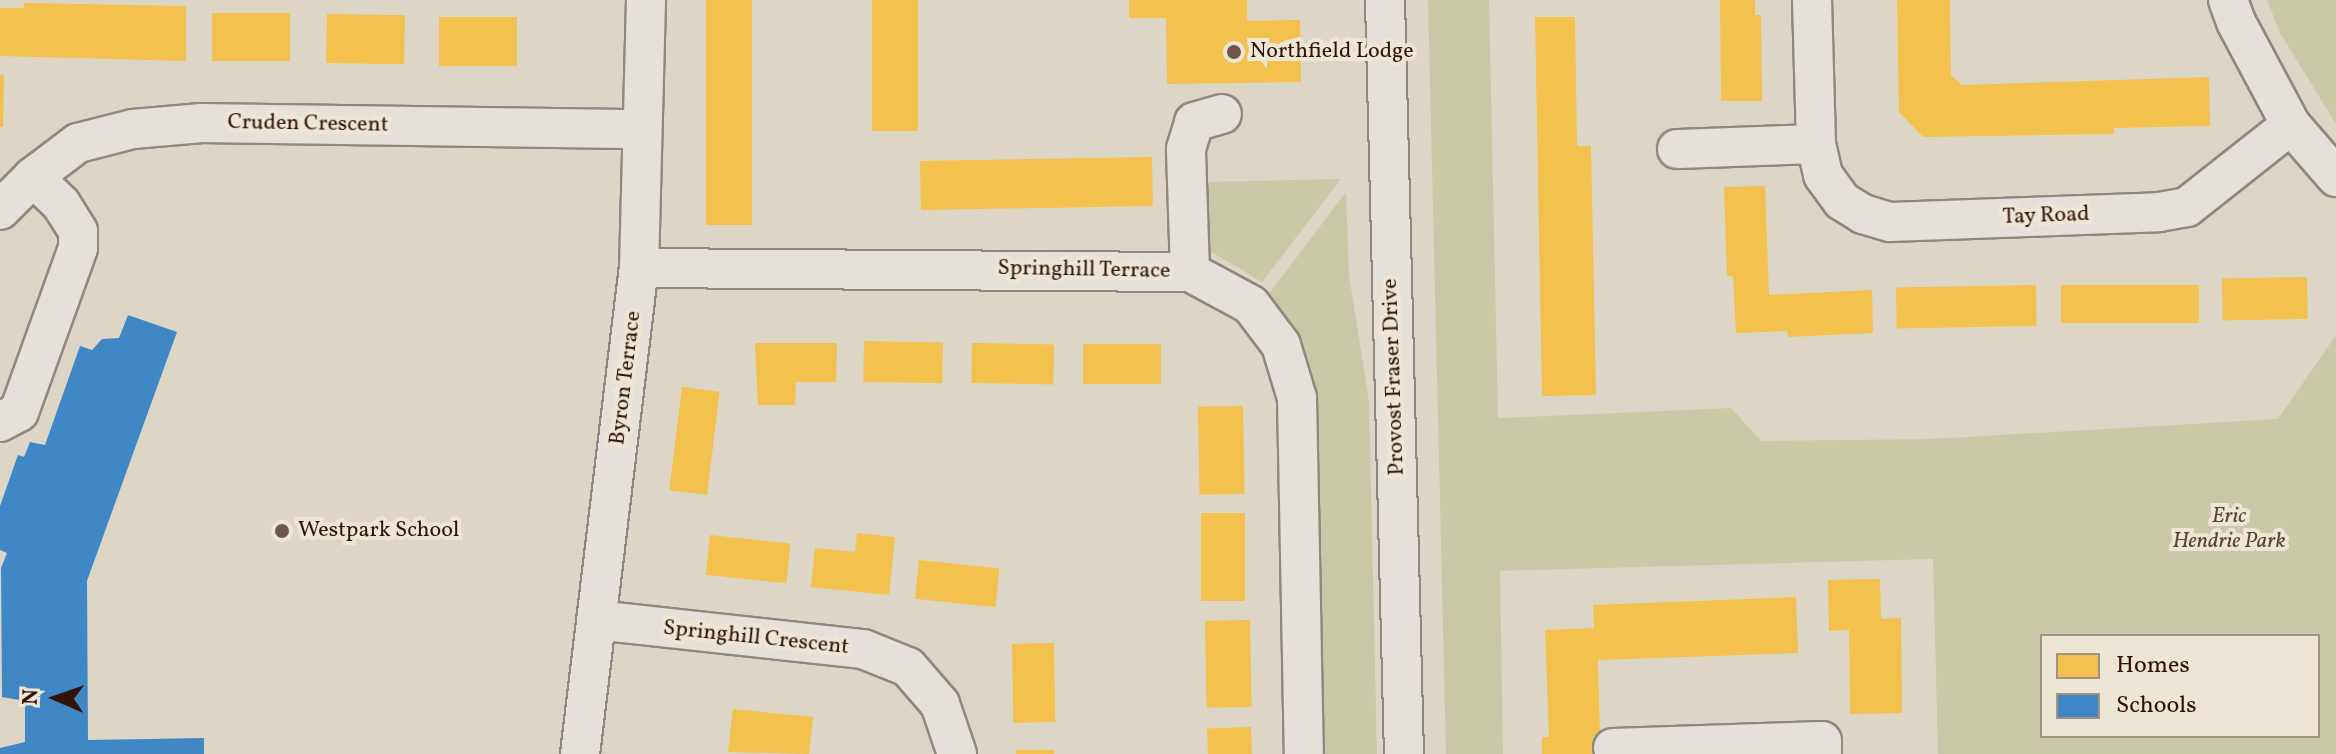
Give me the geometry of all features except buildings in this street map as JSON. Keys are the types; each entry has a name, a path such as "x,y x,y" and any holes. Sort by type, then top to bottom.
{"street":[{"name":"Byron Terrace","path":"580,754 639,268 646,0"},
{"name":"Provost Fraser Drive","path":"1385,0 1404,754"},
{"name":"Tay Road","path":"1812,0 1816,144 1823,175 1842,201 1863,214 1890,222 2159,212 2187,207 2291,125"},
{"path":"2228,0 2236,22 2291,125 2336,177"},
{"path":"1190,272 1186,149 1194,122 1222,114"},
{"name":"Cruden Crescent","path":"0,210 33,177 78,143 133,129 188,124 642,129"},
{"path":"1677,149 1816,144"},
{"path":"0,422 19,412 78,248 78,231 61,204 33,177"},
{"name":"Springhill Terrace","path":"639,268 1190,272 1251,305 1281,345 1297,398 1304,754"},
{"name":"Springhill Crescent","path":"596,620 863,649 908,667 940,704 957,754"},
{"path":"1613,748 1805,748"}],"green space":[{"name":"Eric Hendrie Park","path":"1428,0 1489,0 1498,418 1731,408 1761,441 1931,439 2278,419 2336,335 2336,754 1938,754 1933,559 1500,571 1503,754 1446,754"},
{"path":"2267,0 2336,0 2336,124 2280,33"},
{"path":"1341,179 1262,282 1203,247 1199,182"},
{"path":"1346,192 1349,275 1369,401 1377,754 1319,754 1312,398 1265,299"}],"place":[{"name":"Northfield Lodge","path":"1234,52"},
{"name":"Westpark School","path":"282,531"}]}
